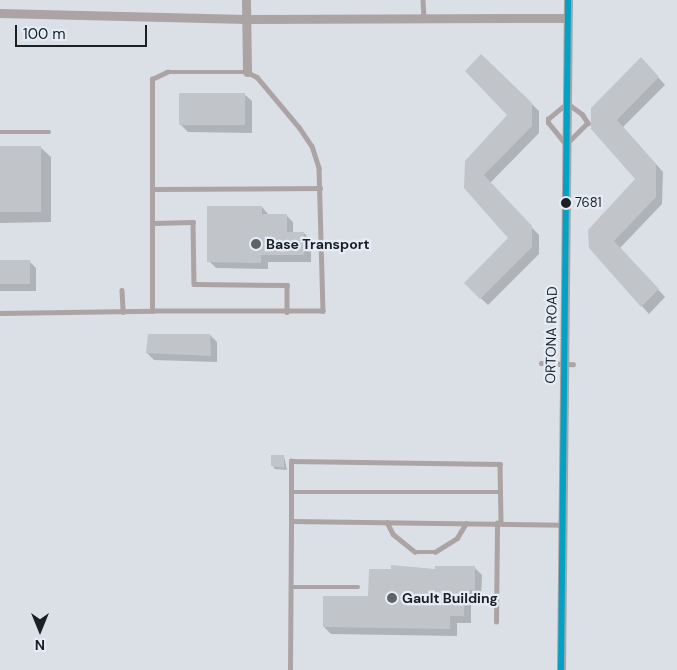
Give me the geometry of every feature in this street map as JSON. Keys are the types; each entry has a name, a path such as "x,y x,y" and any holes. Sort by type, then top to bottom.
{"street":[{"path":"246,0 248,72"},
{"name":"ORTONA ROAD","path":"561,670 563,525 569,363 566,144 568,0"},
{"path":"0,13 246,19 567,18"}],"lane":[{"path":"424,0 424,19"},
{"path":"0,313 323,311 319,168 312,146 258,77 248,72 167,72 152,79 152,311"},
{"path":"566,103 582,114 588,123 566,144 548,123 566,103"},
{"path":"0,132 49,132"},
{"path":"153,189 320,188"},
{"path":"153,222 193,222 194,284 287,285 287,312"},
{"path":"122,290 123,312"},
{"path":"541,363 569,363"},
{"path":"290,670 291,461 500,464 496,622"},
{"path":"291,492 500,492"},
{"path":"291,521 563,525"},
{"path":"387,522 393,534 415,552 434,552 456,538 466,523"},
{"path":"291,587 358,588"}],"building":[{"path":"481,54 532,103 532,126 484,175 532,226 532,247 480,299 464,283 508,238 464,188 465,161 507,115 465,71"},
{"path":"641,57 659,77 617,120 656,164 656,197 614,241 659,289 641,307 589,248 588,230 635,179 591,129 591,108"},
{"path":"179,93 245,93 245,125 179,125"},
{"path":"0,146 41,146 41,212 0,212"},
{"name":"Base Transport","path":"207,206 262,206 262,214 287,214 287,232 304,232 304,255 261,255 261,263 207,262"},
{"path":"0,260 30,260 30,284 0,284"},
{"path":"148,334 210,334 211,356 146,353"},
{"path":"271,455 284,455 284,468 271,466"},
{"name":"Gault Building","path":"391,565 435,569 435,566 475,566 475,590 464,590 464,616 450,616 450,629 323,627 323,596 368,596 369,569 391,569"}],"transit line":[{"path":"561,670 568,0"}],"place":[{"name":"7681","path":"566,203"},
{"name":"Base Transport","path":"256,244"},
{"name":"Gault Building","path":"392,598"}]}
